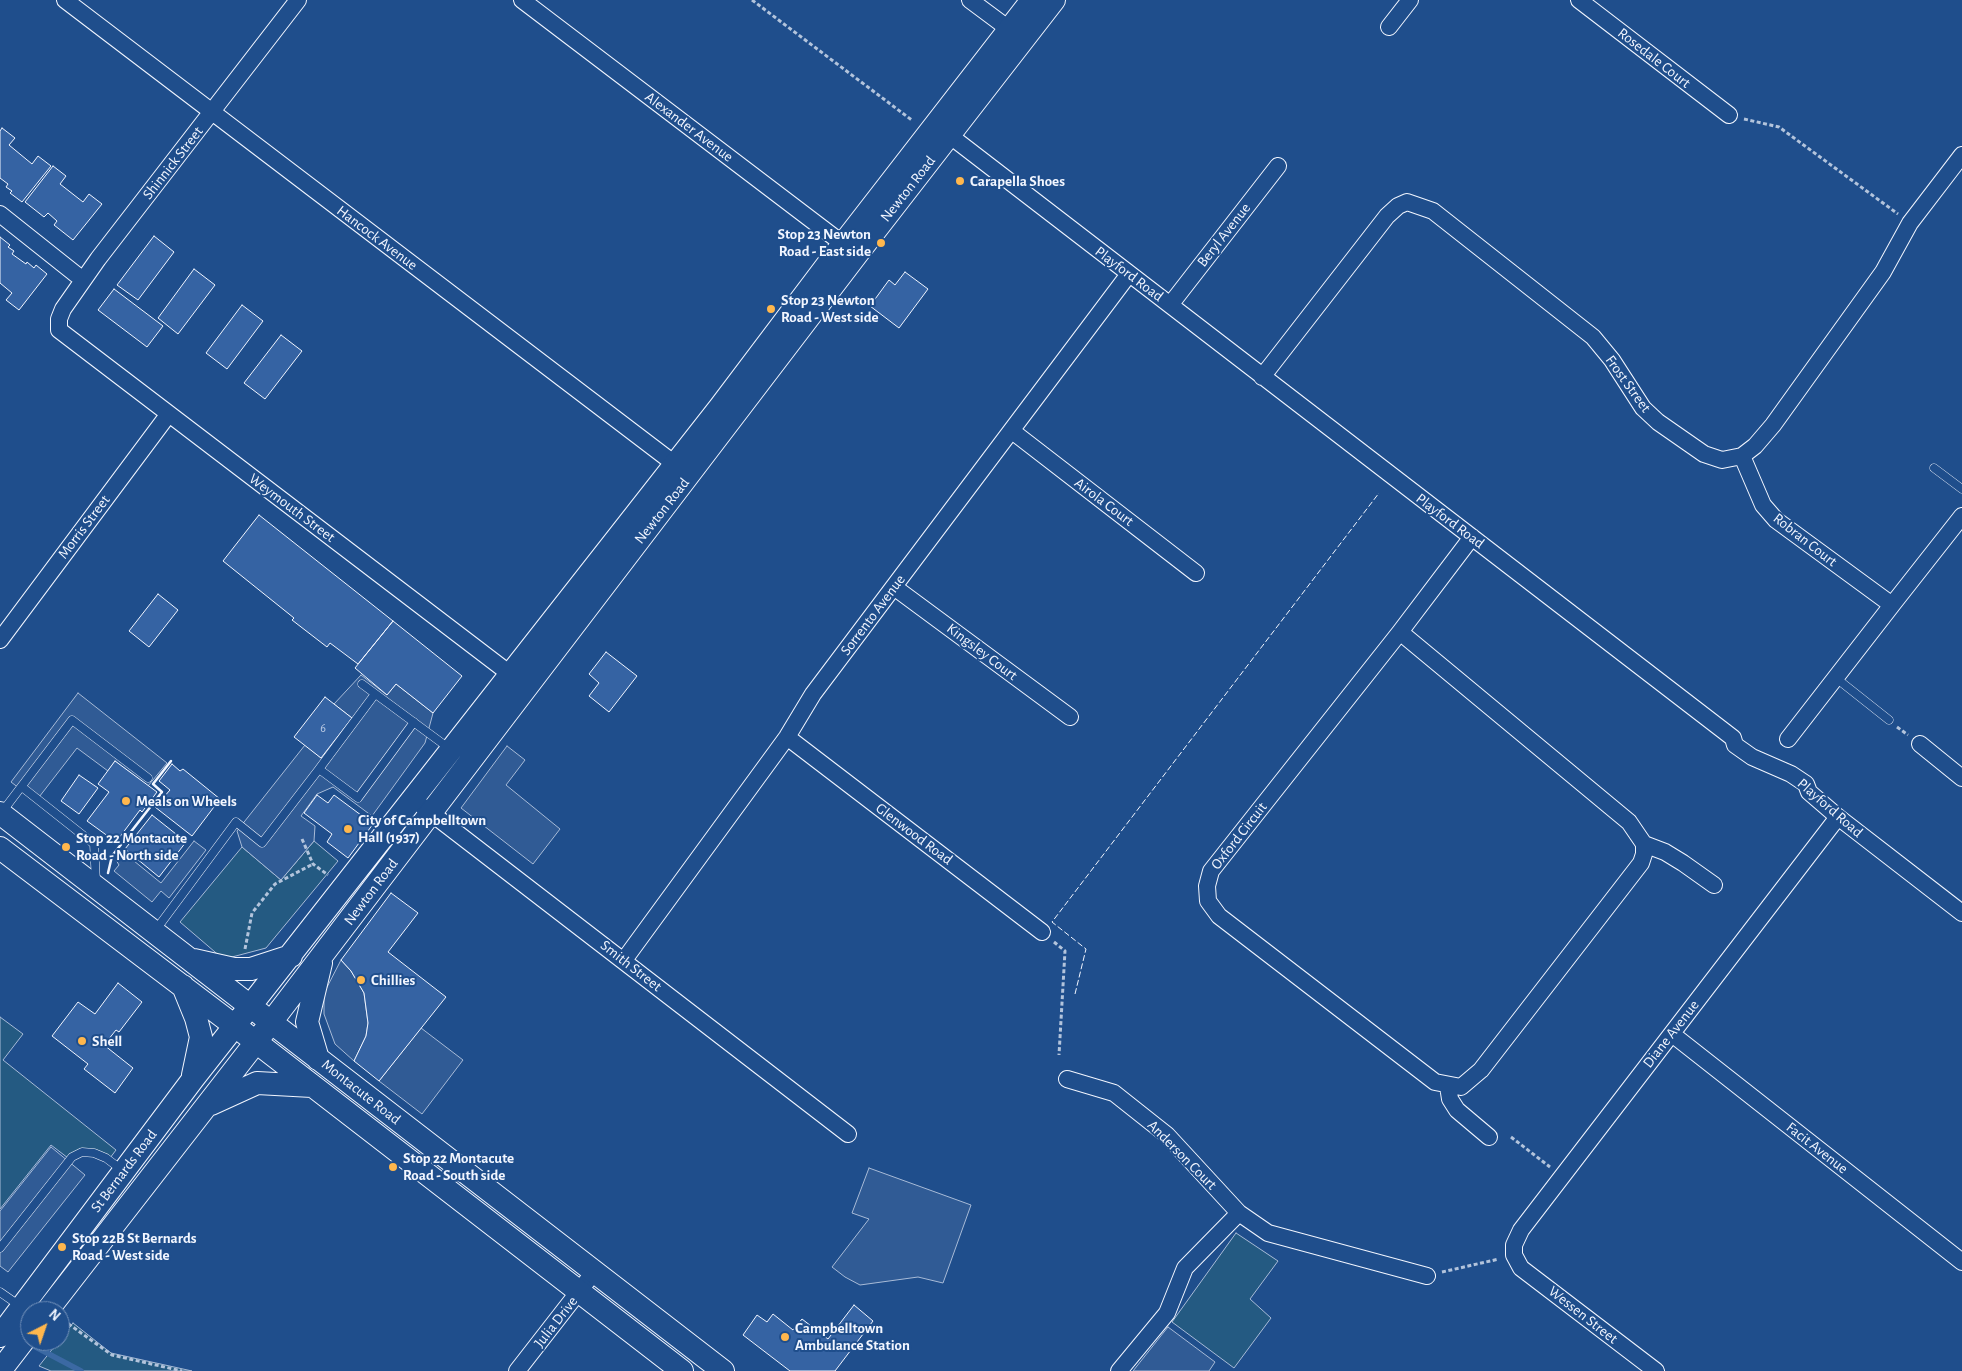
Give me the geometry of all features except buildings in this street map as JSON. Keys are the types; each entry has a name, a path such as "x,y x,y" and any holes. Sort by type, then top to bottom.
{"main road":[{"name":"Newton Road","path":"1016,35 1032,0"},
{"name":"Newton Road","path":"271,1022 432,813 519,680 850,249 938,131 1016,35 1054,0"},
{"name":"Newton Road","path":"251,1007 451,751 519,680"},
{"name":"Montacute Road","path":"1,813 722,1371"},
{"name":"Montacute Road","path":"0,848 256,1042 682,1371"},
{"path":"318,1059 307,1022 323,954"},
{"path":"188,958 242,970 261,967 291,956"},
{"path":"182,986 196,1018 200,1038 193,1079"},
{"name":"St Bernards Road","path":"6,1363 18,1327 124,1171 193,1079 251,1007"},
{"name":"St Bernards Road","path":"55,1301 271,1022"},
{"path":"203,1108 256,1083 312,1086"}],"street":[{"name":"Hancock Avenue","path":"65,0 682,469"},
{"name":"Shinnick Street","path":"59,330 59,319 62,309 83,280 298,0"},
{"name":"Alexander Avenue","path":"522,0 850,249"},
{"path":"970,0 1016,35"},
{"path":"1389,27 1410,0"},
{"name":"Rosedale Court","path":"1579,0 1729,115"},
{"name":"Playford Road","path":"938,131 1170,305 1733,738 1735,745 1752,757 1791,774 1806,784 1809,792 1838,817 1962,913"},
{"path":"1742,456 1755,446 1773,424 1860,305 1883,272 1910,223 1962,155"},
{"name":"Beryl Avenue","path":"1170,305 1278,166"},
{"name":"Frost Street","path":"1262,377 1376,229 1398,206 1407,202 1433,211 1593,337 1612,360 1643,408 1658,422 1704,454 1722,460 1742,456"},
{"path":"0,214 83,280"},
{"name":"Sorrento Avenue","path":"624,960 787,737 813,694 1129,274"},
{"name":"Weymouth Street","path":"59,330 168,415 519,680"},
{"name":"Morris Street","path":"0,640 168,415"},
{"name":"Airola Court","path":"1012,432 1196,573"},
{"name":"Robran Court","path":"1742,456 1763,504 1776,520 1892,605"},
{"path":"1788,739 1962,516"},
{"name":"Oxford Circuit","path":"1448,1086 1435,1082 1227,922 1208,901 1207,886 1210,871 1400,632 1472,537"},
{"name":"Kingsley Court","path":"894,587 1070,717"},
{"path":"1400,632 1629,822 1644,844 1677,859 1714,885"},
{"name":"Glenwood Road","path":"787,737 1042,932"},
{"path":"1920,744 1962,778"},
{"name":"Smith Street","path":"413,799 848,1134"},
{"name":"Diane Avenue","path":"1514,1255 1514,1245 1521,1230 1838,817"},
{"path":"1489,1137 1457,1110 1450,1099 1448,1086 1461,1087 1481,1070 1641,863 1644,854 1644,844"},
{"name":"Facit Avenue","path":"1672,1034 1962,1262"},
{"name":"Anderson Court","path":"1067,1079 1114,1093 1167,1135 1239,1213 1268,1233 1427,1276"},
{"path":"1119,1371 1167,1313 1185,1268 1239,1213"},
{"name":"Wessen Street","path":"1514,1255 1522,1268 1656,1371"},
{"name":"Julia Drive","path":"517,1371 594,1272"}],"lane":[{"path":"1934,468 1962,489"},
{"path":"1836,678 1889,720"},
{"path":"362,684 451,751"},
{"path":"154,932 236,822 262,844 375,694"},
{"path":"1,813 72,720 148,778"},
{"path":"319,769 358,798 414,722"},
{"path":"22,787 94,844 97,888"},
{"path":"0,1248 72,1157 82,1152 94,1153 106,1158 124,1171"},
{"path":"0,1292 18,1327"}],"path":[{"path":"752,0 938,131"},
{"path":"1729,115 1780,127 1910,223"},
{"path":"1889,720 1920,744"},
{"path":"302,839 313,864 332,879"},
{"path":"242,970 252,913 275,884 313,864"},
{"path":"1042,932 1065,951 1059,1055"},
{"path":"1511,1137 1562,1176"},
{"path":"1427,1276 1514,1255"},
{"path":"70,1326 112,1355 182,1371"}],"shaded area":[{"path":"361,675 387,695 396,684 433,713 425,743 372,816 333,787 317,794 301,816 315,826 314,841 281,880 242,847 237,831 305,745 321,758 352,718 334,704"},
{"path":"78,693 167,763 148,786 115,761 108,771 77,748 36,801 11,782"},
{"path":"507,746 525,760 506,785 560,829 533,864 461,808"},
{"path":"194,841 206,850 169,898 161,891 152,902 114,871 119,865 116,860 123,852 161,883"},
{"path":"314,841 338,861 266,948 222,958 180,922 242,847 281,880"},
{"path":"341,960 351,971 364,993 368,1023 366,1036 354,1061 335,1044 324,1014 324,993"},
{"path":"0,1017 23,1034 3,1060 116,1150 110,1158 94,1150 68,1158 51,1145 0,1209"},
{"path":"421,1028 463,1060 422,1114 379,1081"},
{"path":"51,1147 85,1175 8,1272 0,1266 0,1211"},
{"path":"869,1168 971,1205 943,1283 918,1277 860,1285 832,1267 869,1219 852,1213"},
{"path":"1236,1233 1278,1261 1250,1299 1271,1318 1234,1368 1172,1322"},
{"path":"73,1323 111,1353 192,1371 51,1371 39,1366 51,1351 70,1351 70,1327"},
{"path":"1168,1327 1215,1362 1209,1371 1133,1371"}],"waterway":[{"path":"43,1351 81,1371"}],"fence":[{"path":"1075,994 1086,949 1052,922 1379,493"}],"wall":[{"path":"108,873 112,856 162,792 153,784 171,761"}],"place":[{"name":"Carapella Shoes","path":"960,181"},
{"name":"Stop 23 Newton Road - East side","path":"881,243"},
{"name":"Stop 23 Newton Road - West side","path":"771,309"},
{"name":"Meals on Wheels","path":"126,801"},
{"name":"City of Campbelltown Hall (1937)","path":"348,829"},
{"name":"Stop 22 Montacute Road - North side","path":"66,847"},
{"name":"Chillies","path":"361,980"},
{"name":"Shell","path":"82,1041"},
{"name":"Stop 22 Montacute Road - South side","path":"393,1167"},
{"name":"Stop 22B St Bernards Road - West side","path":"62,1247"},
{"name":"Campbelltown Ambulance Station","path":"785,1337"}]}
